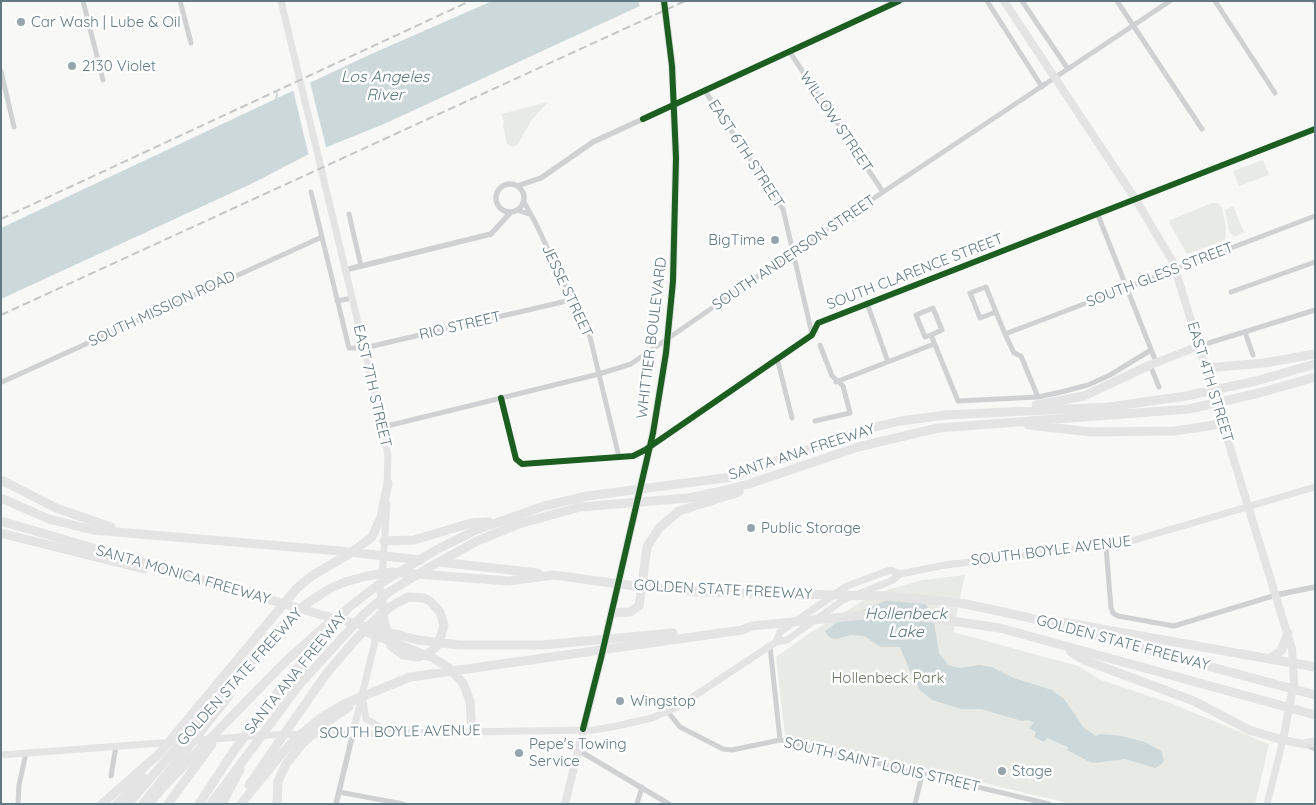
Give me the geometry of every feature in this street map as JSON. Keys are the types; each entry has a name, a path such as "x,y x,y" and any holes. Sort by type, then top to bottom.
{"highway":[{"path":"1207,372 1315,354"},
{"path":"946,415 1059,402 1084,396 1153,364"},
{"name":"SANTA ANA FREEWAY","path":"199,804 233,752 277,692 348,608 378,585 436,550 476,530 544,506 587,496 732,477 862,430 900,421 946,415 1109,407 1186,396 1248,383 1315,364"},
{"name":"SANTA ANA FREEWAY","path":"211,804 252,747 321,658 363,615 389,592 456,552 519,524 563,511 688,498 749,484 858,447 938,428 1189,409 1259,393 1315,377"},
{"path":"1016,423 1092,432 1174,431 1222,420"},
{"path":"1,480 32,498 86,521 118,529 168,536"},
{"path":"102,804 159,754 297,588 313,574 349,554 372,537 382,517 388,482"},
{"path":"612,613 635,610 641,600 650,541 669,518 692,506 736,494 749,484"},
{"name":"SANTA MONICA FREEWAY","path":"1,498 36,514 74,526 117,533 313,548 553,575"},
{"name":"SANTA MONICA FREEWAY","path":"1,521 254,596 418,640 459,645 542,645 628,638 741,625 752,626"},
{"path":"384,541 414,540 470,523 502,521"},
{"path":"1,534 192,581 213,583"},
{"name":"GOLDEN STATE FREEWAY","path":"128,804 286,622 306,604 329,589 368,576 411,572 508,581 553,575 699,592 886,596 961,603 1026,617 1315,695"},
{"path":"236,804 326,674 374,621 399,600 408,597 424,598 436,606 444,625 442,638 438,645 428,654 418,656 403,654 391,646 388,638 381,591"},
{"path":"149,804 310,638 328,621 348,608"},
{"path":"322,615 433,658 449,668 463,683 467,691 472,709 472,731"},
{"name":"GOLDEN STATE FREEWAY","path":"241,804 296,738 336,708 364,692 410,677 742,630 752,626 865,615 924,617 1000,628 1062,647 1314,714"},
{"path":"1026,617 1088,626 1315,667"},
{"path":"1269,658 1281,651 1288,633"},
{"path":"1062,647 1084,660 1175,693 1249,730 1282,740"},
{"path":"143,804 228,697 241,674"},
{"path":"277,804 278,781 294,754 324,724 364,692"},
{"path":"168,804 222,727"},
{"path":"1303,744 1315,742"},
{"path":"222,804 252,747"},
{"path":"117,804 155,768 164,763"}],"main road":[{"name":"EAST 7TH STREET","path":"281,1 383,427 388,456 388,482 378,626 361,708"},
{"name":"WHITTIER BOULEVARD","path":"565,804 582,729 608,632 661,385 673,281 677,184 676,126 664,1"},
{"name":"EAST 4TH STREET","path":"1004,1 1136,200 1170,253 1176,269 1288,633 1294,662 1294,682 1267,804"},
{"path":"1153,364 1199,346"},
{"name":"SOUTH BOYLE AVENUE","path":"1,755 163,742 322,733 582,729 617,726 668,712 773,644 787,640 844,600 891,581 900,574 945,565 1106,547 1135,541 1315,487"},
{"name":"SOUTH BOYLE AVENUE","path":"773,644 780,632 847,586 890,570 900,574"},
{"path":"361,708 366,719 389,732"},
{"path":"353,733 361,708"},
{"path":"1282,740 1303,744"}],"street":[{"path":"83,1 103,80"},
{"path":"180,1 190,43"},
{"path":"501,224 500,208 496,197 500,188 508,184 517,186 530,183 593,142 899,1"},
{"path":"987,1 1042,86"},
{"path":"1022,1 1068,69"},
{"path":"1117,1 1202,129"},
{"name":"SOUTH ANDERSON STREET","path":"383,427 599,374 631,364 793,252 1170,1"},
{"path":"1215,1 1275,93"},
{"name":"WILLOW STREET","path":"789,51 883,192"},
{"path":"1,71 14,127"},
{"name":"EAST 6TH STREET","path":"705,90 782,209 812,335"},
{"name":"SOUTH CLARENCE STREET","path":"501,398 518,462 522,464 633,456 645,450 812,335 818,323 1315,129"},
{"path":"345,270 491,234 524,199 530,183"},
{"path":"517,186 524,199"},
{"path":"311,192 337,302 352,298"},
{"name":"JESSE STREET","path":"524,199 590,337 619,457"},
{"path":"500,208 530,214"},
{"path":"349,214 361,266"},
{"path":"1098,215 1151,350 1159,387"},
{"name":"SOUTH GLESS STREET","path":"1005,334 1315,216"},
{"name":"SOUTH MISSION ROAD","path":"2,382 322,236"},
{"path":"1230,292 1315,262"},
{"path":"996,312 980,318 970,293 986,287 1005,334 1014,353 1021,356 1038,397"},
{"name":"RIO STREET","path":"337,302 350,348 364,348 571,300"},
{"path":"867,303 888,362"},
{"path":"933,308 942,330 931,335 925,337 916,315 933,308"},
{"path":"1199,346 1315,310"},
{"path":"1245,332 1253,355"},
{"path":"931,335 958,401 1038,397 1088,385 1110,375 1151,350"},
{"path":"836,382 934,344"},
{"path":"814,421 850,413 843,386 836,382 832,376 820,345"},
{"path":"778,358 792,418"},
{"path":"1106,547 1113,613 1125,618 1174,626 1276,595 1315,587"},
{"path":"773,644 780,740"},
{"name":"SOUTH SAINT LOUIS STREET","path":"668,712 680,727 722,750 732,750 780,740 1049,804"},
{"path":"336,804 353,733"},
{"path":"1303,744 1315,749"},
{"path":"111,776 116,746"},
{"path":"578,750 669,804"},
{"path":"18,804 19,785 26,753"},
{"path":"915,804 922,775"},
{"path":"637,804 642,787"},
{"path":"339,792 403,804"}],"green space":[{"path":"548,102 531,121 518,144 513,147 507,144 503,126 504,121 501,114"},
{"path":"1263,160 1269,175 1239,186 1233,171"},
{"path":"1212,203 1218,203 1222,208 1226,227 1225,240 1187,254 1170,224 1170,220"},
{"path":"1233,206 1244,232 1235,237 1229,231 1225,210"},
{"name":"Hollenbeck Park","path":"965,575 953,632 1078,666 1101,680 1173,704 1269,744 1255,804 1072,804 785,736 776,657 810,633 874,594 922,580"}],"water":[{"name":"Los Angeles River","path":"492,1 638,1 640,6 384,124 307,155 253,183 1,299 1,228 369,55"},
{"name":"Hollenbeck Lake","path":"894,597 918,599 927,606 933,615 939,653 948,665 960,668 979,665 992,667 1014,678 1052,690 1064,699 1084,728 1096,736 1101,734 1122,736 1145,742 1161,751 1164,760 1162,764 1155,768 1125,759 1094,763 1088,761 1067,750 1068,747 1047,738 1044,742 1034,737 1036,732 1029,728 1034,723 1029,720 1022,721 981,709 961,709 932,700 920,690 900,647 881,647 864,636 851,635 837,639 827,635 825,631 840,620"}],"pier":[{"path":"310,82 327,151 309,157 293,89"}],"waterway":[{"path":"276,100 277,93"}],"railway":[{"path":"1,219 470,1"},
{"path":"1,315 685,1"}],"cycle path":[{"path":"583,729 653,433 666,353 673,281 676,158 672,66 664,1"},
{"path":"643,119 899,1"},
{"path":"501,398 516,459 522,464 633,456 645,450 812,335 818,323 1315,129"}],"place":[{"name":"Car Wash | Lube & Oil","path":"21,22"},
{"name":"2130 Violet","path":"72,66"},
{"name":"BigTime","path":"775,240"},
{"name":"Public Storage","path":"751,528"},
{"name":"Wingstop","path":"620,701"},
{"name":"Pepe's Towing Service","path":"519,753"},
{"name":"Stage","path":"1002,771"}]}
